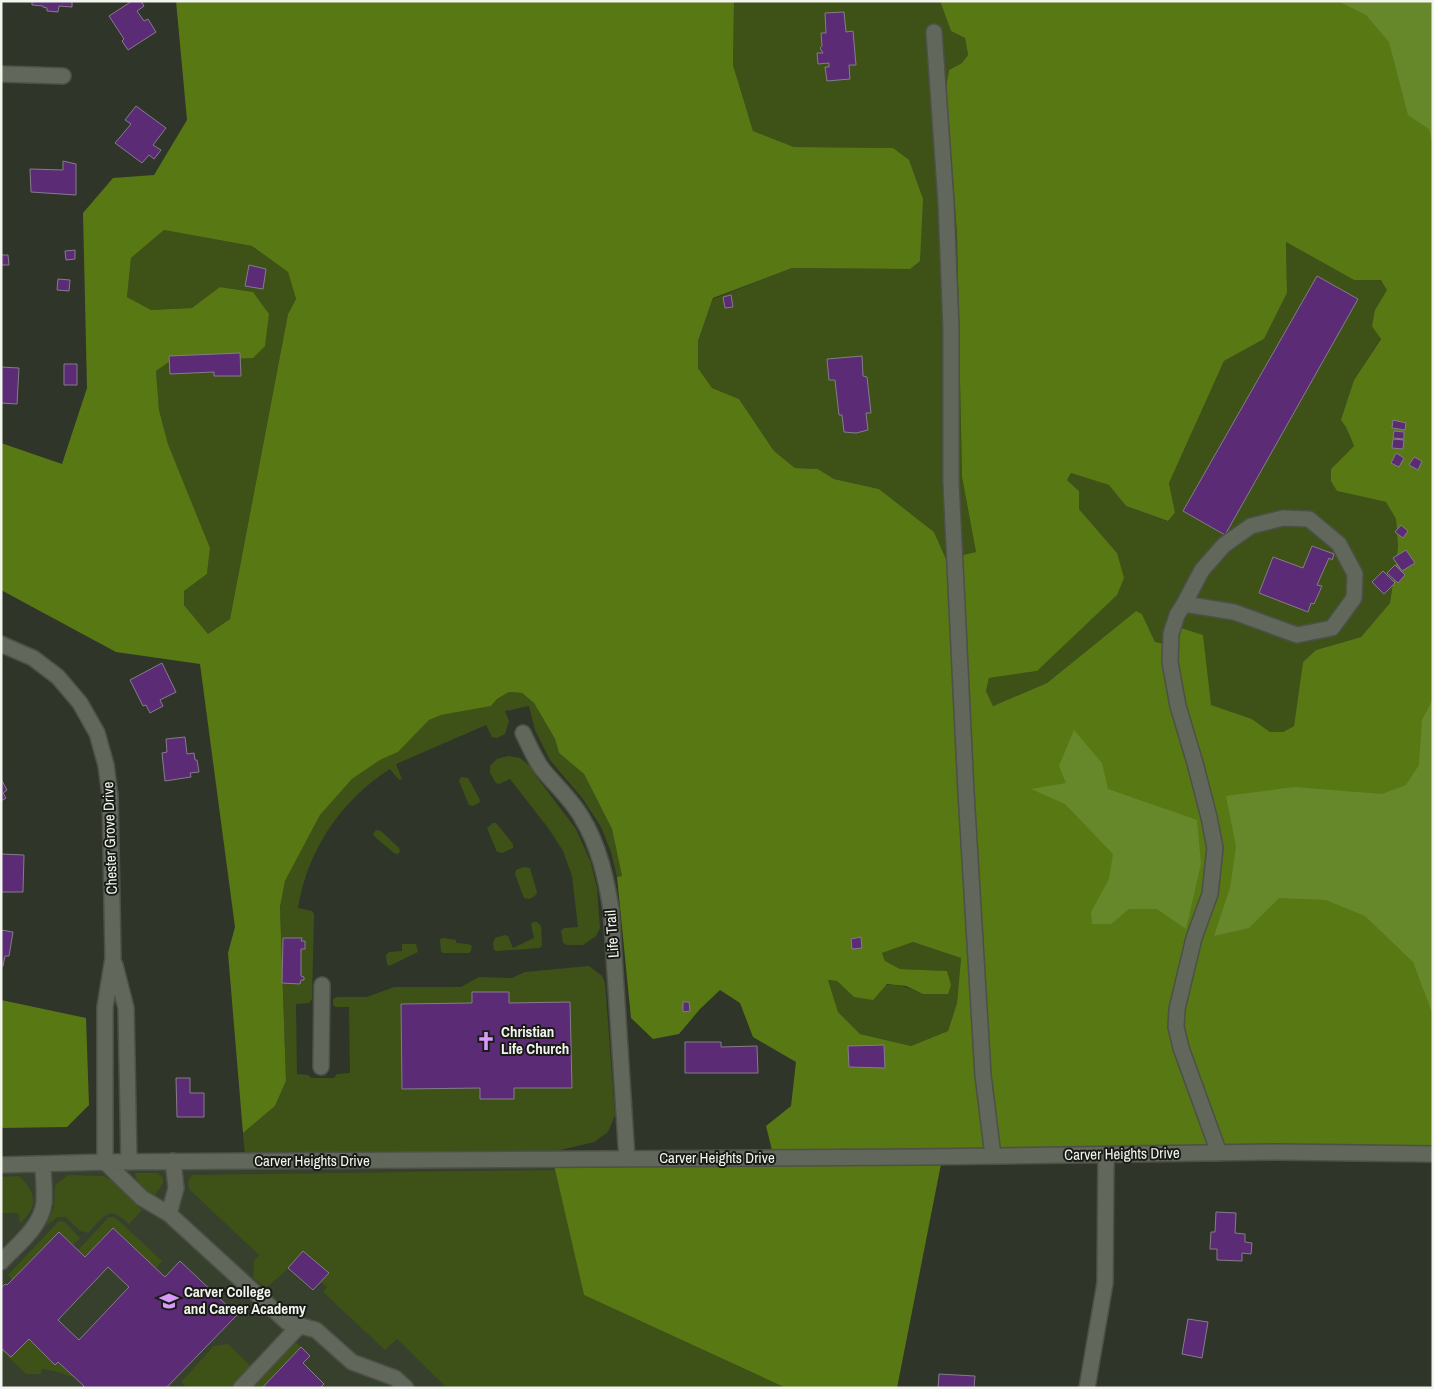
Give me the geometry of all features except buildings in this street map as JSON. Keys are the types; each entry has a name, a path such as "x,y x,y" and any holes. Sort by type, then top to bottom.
{"street":[{"path":"934,32 946,203 951,328 951,482 966,802 983,1075 993,1156"},
{"path":"1,74 63,76"},
{"path":"1184,604 1234,612 1297,635 1332,628 1354,598 1355,574 1339,544 1309,519 1283,518 1251,526 1224,545 1202,570 1177,615 1171,634 1170,662 1178,706 1195,763 1215,848 1210,894 1194,938 1185,973 1177,1009 1176,1027 1188,1071 1219,1153"},
{"name":"Chester Grove Drive","path":"1,644 33,658 58,677 80,703 97,733 106,765 110,796 113,958 105,1007 105,1162"},
{"name":"Life Trail","path":"523,733 542,769 582,818 597,851 606,880 611,910 626,1159"},
{"name":"Chester Grove Drive","path":"113,958 126,1008 128,1162"},
{"path":"321,1067 322,985"},
{"name":"Carver Heights Drive","path":"1,1165 173,1161 1219,1153 1433,1154"},
{"path":"1087,1388 1105,1283 1106,1154"},
{"path":"169,1214 176,1188 173,1161"},
{"path":"105,1162 142,1198 169,1214 287,1322 316,1330 352,1362 395,1378 406,1388"},
{"path":"1,1262 38,1221 44,1203 42,1164"},
{"path":"241,1388 300,1325"}],"shaded area":[{"path":"176,1 734,1 733,65 753,131 794,147 893,148 909,160 923,199 920,261 910,269 792,268 713,298 698,341 698,368 712,388 739,399 774,451 795,468 818,469 834,479 879,489 934,532 946,559 976,552 962,477 957,234 946,88 949,70 962,63 968,55 965,38 951,31 940,1 1433,1 1433,1145 772,1150 766,1126 791,1106 796,1062 753,1037 740,1003 720,990 700,1009 679,1034 653,1039 631,1018 617,877 622,876 612,829 584,774 559,753 555,739 534,703 522,693 509,692 497,699 491,706 441,715 429,720 398,752 380,760 352,779 320,815 285,881 280,907 286,1081 275,1106 243,1133 228,953 235,927 200,664 116,652 1,590 1,443 62,464 87,388 83,213 113,178 154,175 187,120","holes":["164,230 252,246 288,272 296,299 288,314 230,619 208,634 184,605 184,591 207,574 210,548 168,444 159,410 156,371 170,361 253,358 265,346 269,314 253,292 220,287 192,308 151,310 127,297 131,258","1286,242 1354,280 1381,280 1387,290 1375,310 1372,326 1381,339 1354,380 1341,420 1354,446 1331,469 1331,481 1337,491 1386,502 1396,519 1398,547 1390,603 1361,637 1316,650 1303,662 1294,726 1283,732 1270,732 1252,719 1211,705 1203,635 1181,628 1165,644 1155,642 1142,614 1136,611 1047,683 993,706 986,691 989,678 1037,671 1117,595 1124,578 1117,553 1079,509 1079,491 1067,480 1071,473 1109,485 1126,506 1168,521 1175,513 1169,483 1224,361 1264,339 1287,293","913,942 961,958 957,1003 948,1031 911,1046 860,1034 838,1012 828,980 837,981 854,997 873,1000 887,984 906,986 923,994 948,994 951,985 947,971 900,969 885,961 882,953"]},
{"path":"734,1 940,1 951,31 965,38 968,55 962,63 949,70 946,88 957,234 962,477 976,552 946,559 934,532 879,489 834,479 818,469 795,468 774,451 739,399 712,388 698,368 698,341 713,299 792,268 910,269 893,148 794,147 753,131 733,65"},
{"path":"1338,1 1433,1 1433,145 1429,129 1408,115 1389,42 1366,15"},
{"path":"164,230 252,246 288,272 296,299 288,314 230,619 208,634 184,605 184,591 207,574 210,548 168,444 159,410 156,371 253,292 221,287 192,308 151,310 127,297 131,258"},
{"path":"1286,242 1354,280 1381,280 1388,290 1375,310 1381,338 1354,380 1346,427 1354,446 1331,469 1337,491 1386,502 1396,519 1398,547 1390,603 1361,637 1316,650 1303,662 1294,726 1283,732 1270,732 1252,719 1210,705 1203,635 1165,645 1155,642 1142,614 1136,611 1047,683 993,706 986,691 989,678 1037,671 1117,553 1079,509 1079,491 1067,480 1071,473 1110,485 1126,506 1167,521 1175,514 1169,483 1224,361 1264,339 1287,293"},
{"path":"509,692 522,693 534,703 555,739 559,753 584,774 612,829 622,876 617,877 611,852 601,827 583,799 550,760 535,730 529,706 505,711 509,721 505,734 497,738 492,737 486,725 396,764 402,779 399,780 390,769 356,796 329,829 309,867 298,908 312,911 314,914 312,999 309,1003 296,1004 297,1074 308,1075 311,1078 334,1078 337,1074 350,1073 349,1007 336,1007 333,1005 333,999 337,997 367,997 394,987 461,987 479,977 512,978 525,972 589,966 602,976 605,983 615,1115 608,1132 594,1142 552,1152 245,1156 243,1133 275,1106 286,1081 280,907 285,881 320,815 352,779 380,760 398,752 429,720 440,715 491,706 497,699"},
{"path":"1433,699 1433,1015 1413,962 1365,916 1326,900 1279,898 1249,928 1214,936 1230,888 1236,847 1226,796 1294,787 1382,794 1406,785 1419,765 1422,720"},
{"path":"1074,730 1102,763 1108,789 1197,820 1201,864 1186,929 1157,909 1129,909 1111,924 1092,924 1091,912 1109,879 1113,854 1065,804 1031,789 1066,783 1059,766"},
{"path":"508,756 520,758 530,766 576,829 591,863 597,888 600,928 596,936 583,945 567,945 563,943 561,931 564,928 578,927 572,876 563,851 549,829 510,779 499,784 496,783 490,773 490,766 497,759"},
{"path":"461,777 468,778 480,800 479,803 473,806 469,805 459,781"},
{"path":"496,823 513,844 513,848 502,853 497,852 487,828"},
{"path":"376,830 381,831 399,848 398,854 394,853 375,837 373,834"},
{"path":"524,867 530,868 537,892 535,896 529,899 524,898 515,874 516,870"},
{"path":"537,922 541,926 542,945 540,948 494,950 493,943 495,938 505,935 508,936 513,948 534,938 531,924"},
{"path":"440,939 456,940 456,943 468,944 472,946 471,951 469,953 441,952"},
{"path":"913,942 961,958 957,1003 948,1031 911,1046 860,1034 838,1012 828,980 837,981 854,997 888,985 903,986 923,994 947,971 900,969 885,961 882,953"},
{"path":"402,944 416,944 418,952 389,966 386,955 389,952 402,951"},
{"path":"1,1000 86,1018 89,1105 67,1127 1,1128"},
{"path":"942,1159 897,1388 786,1388 584,1295 553,1161"},
{"name":"Carver College and Career Academy","path":"553,1161 584,1295 786,1388 1,1388 1,1172"},
{"path":"555,1170 584,1295 786,1388 447,1388 397,1339 385,1350 323,1292 327,1287 321,1282 313,1290 288,1269 266,1288 253,1278 254,1261 259,1255 189,1189 188,1182 192,1175"},
{"path":"135,1173 158,1173 163,1178 163,1183 155,1195 142,1186 137,1180"},
{"path":"68,1175 103,1176 111,1180 142,1210 129,1224 116,1215 107,1215 88,1233 80,1231 66,1217 57,1217 46,1226 54,1207 55,1185"},
{"path":"19,1176 29,1188 33,1200 30,1211 20,1223 18,1213 1,1213 1,1177"},
{"path":"109,1217 117,1219 162,1261 155,1269 113,1228 85,1257 78,1250"},
{"path":"62,1221 80,1238 73,1245 59,1232 12,1280 8,1275 58,1222"},
{"path":"29,1339 55,1365 58,1362 75,1378 42,1369 41,1374 26,1374 1,1350 1,1348 11,1357"},
{"path":"294,1341 301,1347 262,1388 248,1388"},
{"path":"228,1344 252,1367 232,1388 187,1388 181,1382 214,1346"}],"place":[{"name":"Christian Life Church","path":"486,1041"},
{"name":"Carver College and Career Academy","path":"169,1301"}]}
